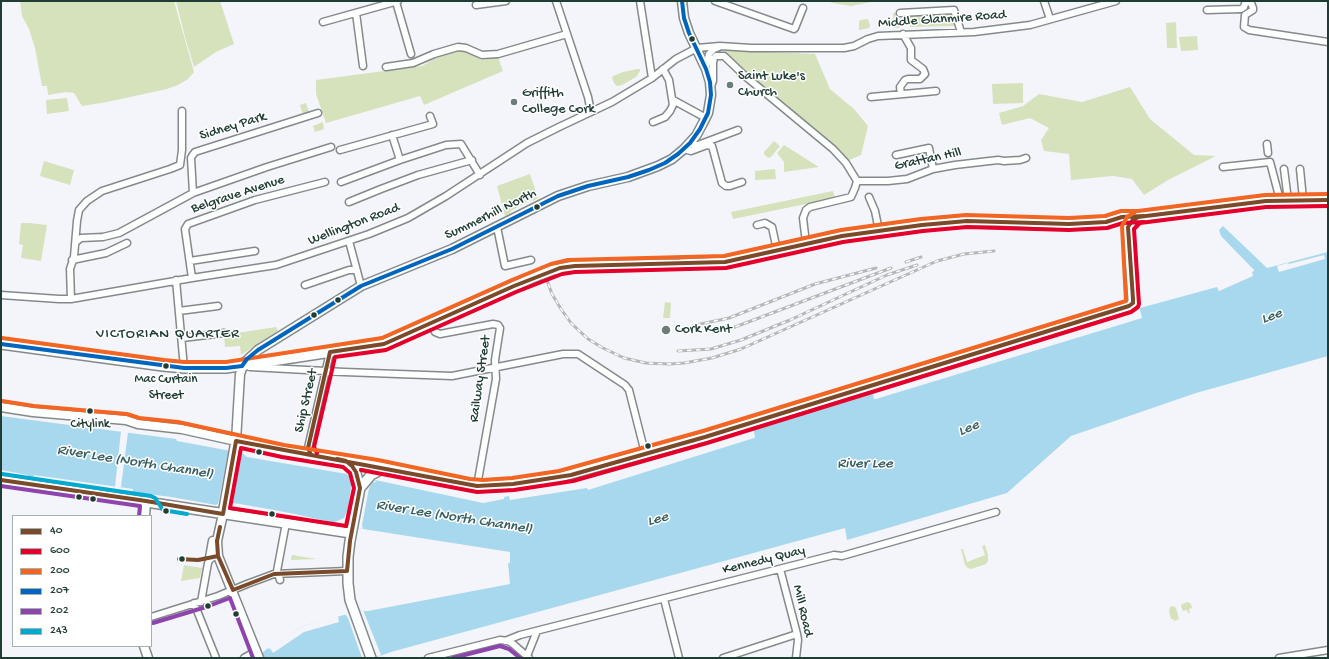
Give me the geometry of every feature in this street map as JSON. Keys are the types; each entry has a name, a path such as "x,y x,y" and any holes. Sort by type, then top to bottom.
{"highway":[{"path":"1,344 184,368 223,368 242,366 259,362 384,344 537,276 553,270 575,266 711,263 742,259 854,233 967,221 1069,224 1094,223 1122,217 1284,200 1328,200"},
{"path":"224,510 236,446 311,455 477,486 513,484 560,477 705,436 1129,306 1133,303 1133,299 1128,227 1138,216"},
{"path":"1112,220 1123,222 1128,227"},
{"path":"346,461 355,470 360,488 348,549 348,590 354,612 371,658"},
{"path":"360,488 368,478 378,470 384,468"},
{"path":"1,480 146,501 224,510 237,515 286,523 352,530"}],"main road":[{"name":"Summerhill North","path":"242,366 247,359 258,350 361,286 437,256 558,196 588,186 628,177 665,163 687,146 700,129 706,118 710,101 711,87 706,69 689,33 684,18 682,1"},
{"path":"1,407 33,412 126,420 138,424 182,429 236,446 240,375 242,366"},
{"path":"145,515 146,501"},
{"path":"224,510 217,526 217,541 214,557 233,590 258,655"},
{"path":"144,647 148,658"}],"street":[{"path":"323,22 397,1 410,54"},
{"path":"476,5 506,1"},
{"path":"556,1 587,92 591,112"},
{"path":"640,1 652,78"},
{"path":"715,1 792,29 795,28 802,8"},
{"path":"1044,1 1050,19"},
{"name":"Middle Glanmire Road","path":"697,48 720,46 751,48 844,48 854,46 878,36 974,32 1023,26 1116,1"},
{"path":"1208,10 1241,9 1244,7 1246,1 1251,3 1253,8 1253,10 1245,15 1244,27 1249,30 1328,42"},
{"path":"900,13 954,10 961,32"},
{"path":"356,13 363,66"},
{"path":"386,67 413,63 458,46 482,55 498,54 567,34"},
{"path":"901,94 901,85 905,80 920,79 925,74 924,71 911,60 911,48 903,34"},
{"path":"706,69 709,54 714,48 720,46"},
{"name":"Wellington Road","path":"1,295 71,299 176,280 276,265 369,234 408,218 480,175 527,143 612,102 652,78 676,59 697,48"},
{"path":"711,87 713,81 714,58 716,56 724,56 745,76 833,149 846,163 857,181 851,197 810,207 806,210 803,218 806,243"},
{"path":"653,122 665,117 673,105 669,80 663,69"},
{"path":"871,97 936,92"},
{"path":"673,100 706,118"},
{"path":"71,299 69,274 76,242 76,225 79,210 90,198 102,191 180,165 182,150 182,111"},
{"name":"Sidney Park","path":"193,193 191,158 195,152 318,113"},
{"path":"340,150 433,124 430,116"},
{"path":"687,146 698,144 738,130"},
{"path":"392,135 400,160"},
{"path":"341,182 400,160 446,145 456,144 461,144 480,175"},
{"path":"1267,144 1268,153"},
{"path":"687,146 691,151 711,145 722,183 726,186 730,186 742,182"},
{"path":"76,242 81,238 103,237 119,233 193,193 292,158 331,147"},
{"path":"896,155 929,148 933,169"},
{"name":"Grattan Hill","path":"857,181 888,181 907,178 933,169 955,165 991,161 1020,160 1026,158"},
{"path":"349,202 418,175 472,160"},
{"path":"1224,167 1270,162 1284,200"},
{"path":"1284,169 1284,200"},
{"path":"1300,170 1303,199"},
{"name":"Belgrave Avenue","path":"192,278 185,229 188,224 255,200 325,182"},
{"path":"869,197 875,210 879,231"},
{"path":"757,225 765,223 772,227 777,250"},
{"path":"497,227 505,266 531,260"},
{"path":"349,241 361,286"},
{"path":"72,260 106,252 127,243"},
{"path":"190,261 255,251"},
{"path":"305,285 349,270 356,270"},
{"path":"176,280 184,368"},
{"path":"179,311 218,306"},
{"name":"Railway Street","path":"431,324 435,332 440,334 493,324 498,325 500,328 496,355 496,379 477,486"},
{"path":"182,338 224,333"},
{"name":"Ship Street","path":"311,455 308,448 330,352"},
{"path":"242,366 300,370 452,376 563,354 580,355 624,385 630,392 645,453"},
{"name":"Kennedy Quay","path":"428,658 496,640 505,640 834,555 842,556 996,512"},
{"path":"280,577 277,571 286,523"},
{"path":"201,602 208,563 214,557"},
{"name":"Mill Road","path":"780,569 797,634 798,640 796,658"},
{"path":"152,617 201,602 274,574 280,577 347,571"},
{"path":"664,599 679,658"},
{"path":"194,603 216,658"},
{"path":"505,640 513,644 528,657 537,631"},
{"path":"724,658 797,634"},
{"path":"1279,658 1328,650"},
{"path":"244,658 258,655"}],"green space":[{"path":"20,1 174,1 194,72 188,79 167,89 82,106 74,93 66,92 48,95 47,86 42,86 35,48 29,29 22,16"},
{"path":"176,1 220,1 234,44 216,52 194,67"},
{"path":"829,1 871,2 851,6 832,3"},
{"path":"893,13 897,13 899,28 894,28"},
{"path":"954,13 957,26 910,27 909,16 924,15 924,19 932,19 931,14"},
{"path":"868,19 870,26 869,28 859,30 859,21"},
{"path":"1176,22 1177,48 1167,48 1166,23"},
{"path":"1197,36 1198,50 1181,51 1179,37"},
{"path":"458,49 482,60 498,57 503,71 424,105 420,96 326,123 316,94 316,80 422,66 441,55"},
{"path":"725,50 815,54 830,89 854,109 868,126 861,155 847,161 724,54"},
{"path":"640,69 640,71 636,77 622,85 617,86 614,83 612,78 613,76"},
{"path":"1023,83 1023,103 993,104 992,84"},
{"path":"1130,87 1150,119 1194,155 1216,156 1168,180 1144,195 1132,179 1113,176 1071,180 1069,154 1044,151 1041,140 1049,128 1030,118 1002,125 999,113 1023,106 1039,94 1082,102"},
{"path":"67,98 69,111 47,114 46,100"},
{"path":"306,103 309,112 303,115 300,105"},
{"path":"323,122 324,129 315,132 313,126"},
{"path":"774,141 780,146 770,158 768,158 764,152"},
{"path":"784,145 819,167 784,172 784,162 777,153"},
{"path":"44,161 74,170 70,185 40,176"},
{"path":"775,169 776,179 755,180 755,171"},
{"path":"530,174 538,198 533,201 531,194 532,200 528,202 524,193 527,202 511,211 510,208 511,213 505,216 497,186"},
{"path":"833,191 835,198 733,219 731,212"},
{"path":"21,223 47,225 41,261 21,258 23,245 19,244"},
{"path":"665,302 671,303 670,318 663,318"},
{"path":"276,327 278,331 241,355 240,346 225,347 224,335"},
{"path":"985,545 988,555 988,561 986,564 971,569 968,568 965,565 961,549 963,549 967,562 985,555 982,546"},
{"path":"292,555 317,559 291,560"},
{"path":"184,565 202,568 200,578 181,581"},
{"path":"1188,602 1191,604 1192,608 1189,609 1190,613 1188,613 1187,610 1183,611 1181,606 1182,604"},
{"path":"1173,606 1176,608 1179,619 1174,621 1171,619 1169,611 1170,607"}],"water":[{"name":"River Lee","path":"1223,226 1267,268 1328,252 1328,356 1196,393 1071,436 1007,493 847,540 845,528 391,652 374,658 256,658 268,648 269,649 302,626 363,610 368,611 510,584 508,563 510,563 510,552 363,529 240,504 219,501 216,505 133,492 133,489 34,475 33,477 1,470 1,416 176,439 177,441 242,453 247,457 347,474 483,503 504,499 504,497 509,496 510,500 587,488 588,490 754,438 753,427 872,389 874,399 876,399 1142,318 1140,308 1217,287 1219,291 1253,276 1252,272 1254,271 1221,236 1219,230"}],"pier":[{"path":"1324,255 1325,259 1279,272 1277,266 1289,264"},
{"path":"121,431 128,432 121,487 115,487"},
{"path":"229,449 242,451 232,505 221,503 220,505 218,504"},
{"path":"347,474 377,481 372,483 369,488 362,525 363,529 335,522 344,518 348,509 352,481"},
{"path":"363,610 381,655 374,658 362,658 348,618 344,614"},
{"path":"338,616 339,622 304,632 273,653 270,648 302,626"}],"railway":[{"path":"542,267 552,294 561,309 571,323 588,339 624,358 646,363 670,364 712,358 741,349 937,261 964,254 994,251"},
{"path":"906,262 921,257"},
{"path":"678,351 711,349 741,340 790,320 887,275 917,265"},
{"path":"696,325 729,318 815,284 876,268"},
{"path":"727,330 891,268"}],"transit line":[{"name":"207","path":"242,366 247,359 258,350 361,286 452,249 558,196 588,186 628,177 649,170 665,163 678,154 690,143 700,129 708,113 711,95 710,82 706,69 689,33 684,18 682,1"},
{"name":"200","path":"2,338 164,360 184,362 226,362 382,338 512,280 551,264 568,260 724,256 841,230 921,219 966,215 1069,218 1105,216 1121,211 1138,211 1265,195 1328,194"},
{"name":"40","path":"1,480 223,514 236,441 477,486 513,484 571,475 705,437 1129,306 1133,303 1133,299 1128,227 1132,221 1138,217 1266,201 1328,200"},
{"name":"600","path":"361,470 477,492 514,490 573,481 707,443 1131,312 1138,307 1139,304 1134,229 1140,223 1266,207 1328,206"},
{"name":"200","path":"2,401 34,406 127,414 139,418 178,422 284,445 378,460 470,479 483,480 512,478 559,471 703,431 1126,301 1122,226 1127,217 1135,212"},
{"name":"40","path":"311,455 308,448 330,352 384,344 514,286 560,268 575,266 725,262 842,236 922,225 967,221 1069,224 1106,222 1122,217 1144,216"},
{"name":"600","path":"317,453 314,447 335,357 386,350 516,292 562,274 575,272 726,268 843,242 923,231 967,227 1069,230 1107,228 1123,223 1144,222"},
{"name":"207","path":"1,344 184,368 226,368 242,366"},
{"name":"600","path":"241,448 282,457 343,467 350,473 354,488 346,526 230,508 241,448"},
{"name":"40","path":"220,527 217,541 218,556 233,590 274,574 347,571 350,541 360,488 356,472 352,466 346,461 337,459"},
{"name":"243","path":"2,474 151,496 155,498 163,510 187,514"},
{"name":"202","path":"1,486 140,506 139,515"},
{"name":"40","path":"179,559 198,560 218,556"},
{"name":"202","path":"153,623 230,598 253,658"},
{"name":"202","path":"453,658 500,646 509,649 520,658"}],"place":[{"name":"Saint Luke's Church","path":"730,85"},
{"name":"Griffith College Cork","path":"514,102"},
{"name":"Cork Kent","path":"666,330"},
{"name":"Mac Curtain Street","path":"166,366"},
{"name":"Citylink","path":"90,411"}],"district":[{"name":"VICTORIAN QUARTER","path":"168,335"}],"water label":[{"name":"Lee","path":"1272,317"},
{"name":"Lee","path":"969,429"},
{"name":"River Lee (North Channel)","path":"135,463"},
{"name":"River Lee (North Channel)","path":"454,518"},
{"name":"Lee","path":"658,520"}]}
